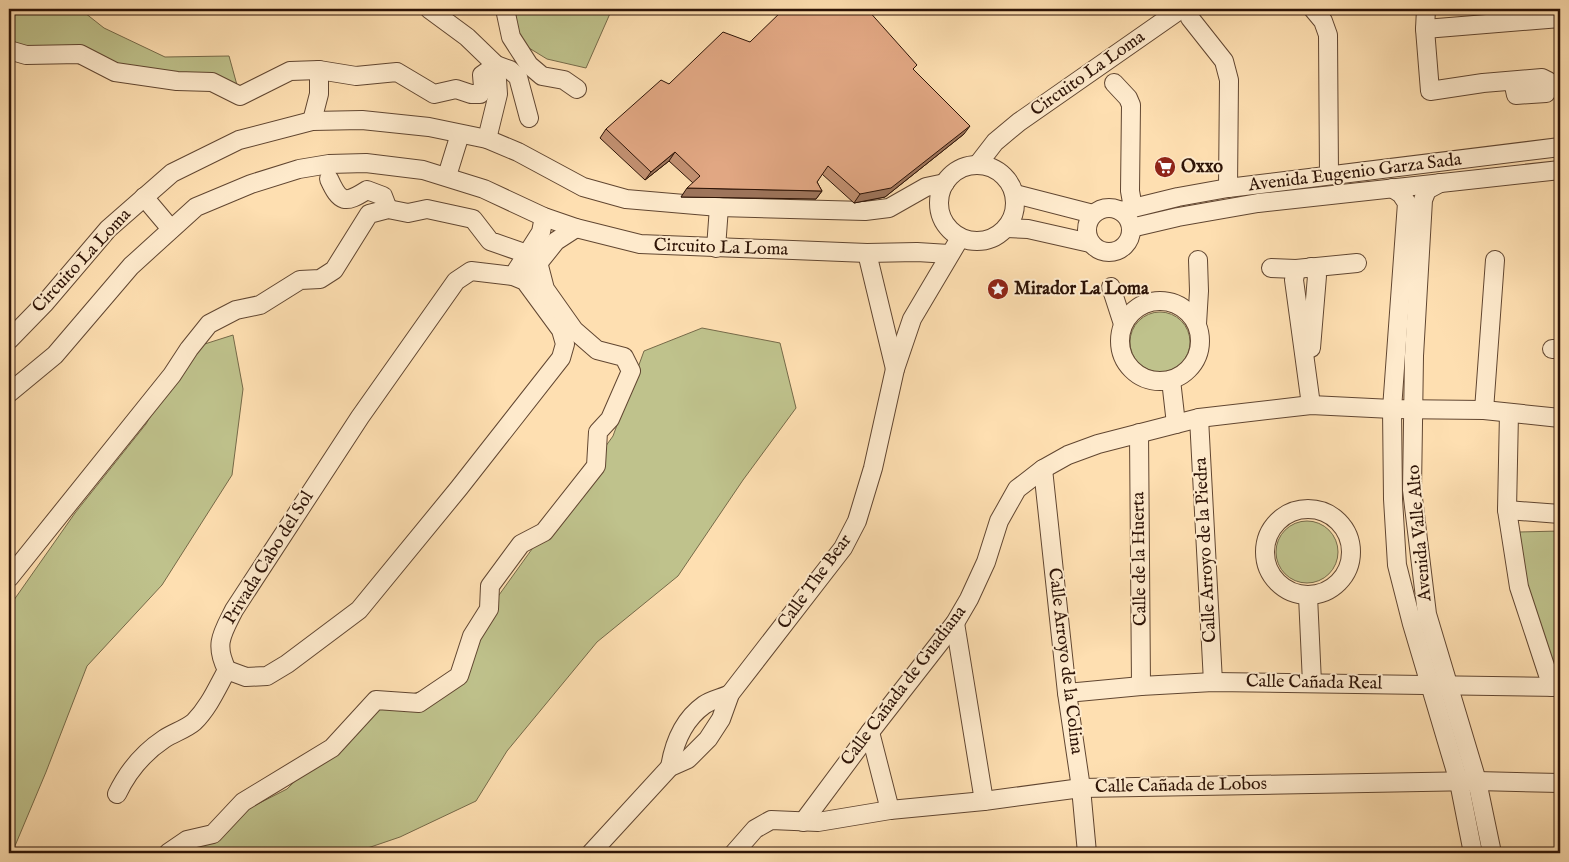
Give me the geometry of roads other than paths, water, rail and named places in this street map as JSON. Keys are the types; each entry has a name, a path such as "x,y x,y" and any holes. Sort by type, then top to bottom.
{"street":[{"path":"429,9 468,37 503,68 518,77 529,118"},
{"path":"505,9 511,37 529,65 542,76 564,80 577,89"},
{"path":"1313,9 1323,20 1328,35 1328,175"},
{"path":"1426,9 1425,29 1430,91 1513,81"},
{"path":"1186,14 1224,61 1229,80 1228,188"},
{"name":"Circuito La Loma","path":"978,164 996,142 1019,122 1186,14"},
{"path":"1425,29 1560,18"},
{"path":"9,50 26,54 80,54 115,72 177,81 212,82 240,96 290,71 319,70 356,76 397,72 434,94 456,90 480,94 483,87 482,75 503,68 529,65"},
{"path":"494,142 498,94 503,68"},
{"path":"312,121 318,94 319,70"},
{"path":"1114,83 1131,104 1130,191 1127,210 1131,228 1130,238 1125,246 1116,252 1106,253 1097,250 1090,243 1086,228 1093,214 1102,209 1127,210"},
{"name":"Circuito La Loma","path":"9,340 45,303 108,229 172,173 239,140 312,121 362,120 429,127 494,142 518,152 583,187 626,199 719,207"},
{"path":"9,394 55,355 131,266 196,207 251,184 300,169 329,164 366,163 423,170 447,176 460,134"},
{"name":"Avenida Eugenio Garza Sada","path":"1127,210 1178,197 1228,188 1560,147"},
{"path":"978,164 990,167 1001,173 1010,182 1015,194 1015,212 1007,228 997,236 985,241 972,242 960,238 947,228 940,214 939,198 944,183 956,171 966,166 978,164"},
{"name":"Avenida Eugenio Garza Sada","path":"1131,228 1178,217 1258,203 1560,170"},
{"name":"Circuito La Loma","path":"447,176 502,196 544,217 576,228 640,244 867,253 917,252 949,254"},
{"path":"329,179 336,195 345,200 354,198 367,190 384,196 388,209"},
{"path":"716,248 719,207 878,210 889,208 926,187 944,183"},
{"name":"Avenida Valle Alto","path":"1440,183 1427,190 1423,200 1414,356 1412,490 1427,614 1477,781 1492,853"},
{"path":"1256,185 1258,203"},
{"name":"Avenida Valle Alto","path":"1392,188 1402,194 1407,202 1392,409 1393,499 1397,565 1429,685 1459,782 1473,853"},
{"path":"1015,194 1093,214"},
{"path":"144,196 171,229"},
{"path":"9,578 166,382 189,348 209,324 236,310 260,305 300,280 320,279 334,270 368,214 388,209 408,213 427,209 473,219 490,241 533,258 545,289 574,330 597,350 624,357 631,371 610,419 598,432 596,466 544,532 521,544 490,586 489,609 472,636 459,676 419,703 376,700 332,748 243,802 213,834 188,840 168,853"},
{"path":"117,794 127,774 142,757 164,739 192,723 206,708 227,670 246,677 267,676 287,664 359,610 561,358 565,344 561,330 519,279 533,258 544,217"},
{"path":"533,258 576,228"},
{"path":"1007,228 1028,228 1090,243"},
{"name":"Calle The Bear","path":"591,853 670,767 688,759 708,739 722,719 730,694 843,548 857,521 873,468 895,369 912,319 960,238"},
{"name":"Calle The Bear","path":"867,253 895,369"},
{"path":"1197,324 1189,312 1178,304 1166,300 1152,301 1140,305 1130,313 1123,324 1120,350 1125,362 1134,372 1145,378 1158,381 1171,380 1183,374 1193,364 1199,351 1200,337 1197,324 1198,260"},
{"path":"1484,410 1495,260"},
{"path":"1271,268 1304,268 1357,263"},
{"path":"1304,268 1315,272 1316,276 1308,378 1312,405"},
{"name":"Privada Cabo del Sol","path":"227,670 220,656 221,636 234,610 360,417 456,281 472,271 519,279"},
{"path":"1111,287 1123,324"},
{"path":"1171,380 1176,424"},
{"name":"Calle Cañada de Guadiana","path":"803,822 955,623 970,599 986,562 999,521 1017,489 1043,469 1068,455 1098,444 1199,418 1312,405 1392,409 1484,410 1560,418"},
{"path":"1509,413 1507,510 1519,587 1556,687"},
{"name":"Calle Arroyo de la Piedra","path":"1199,418 1213,682"},
{"name":"Calle de la Huerta","path":"1138,433 1141,686"},
{"name":"Calle Arroyo de la Colina","path":"1043,469 1067,693 1081,788 1087,853"},
{"path":"1309,509 1322,511 1342,524 1347,533 1352,551 1347,571 1341,581 1321,594 1308,596 1294,593 1281,586 1275,580 1270,573 1266,560 1266,547 1271,531 1277,522 1297,511 1309,509"},
{"path":"1507,510 1560,514"},
{"path":"1308,596 1312,683"},
{"path":"955,623 984,801"},
{"name":"Calle Cañada Real","path":"1067,693 1213,682 1556,687"},
{"name":"Calle The Bear","path":"670,767 674,746 686,722 704,705 730,694"},
{"path":"870,732 890,810"},
{"name":"Calle Cañada de Lobos","path":"803,822 818,822 890,810 984,801 1081,788 1477,781 1560,784"},
{"path":"734,853 754,829 771,820 803,822"}],"place":[{"name":"Oxxo","path":"1165,167"},
{"name":"Mirador La Loma","path":"998,289"}]}
